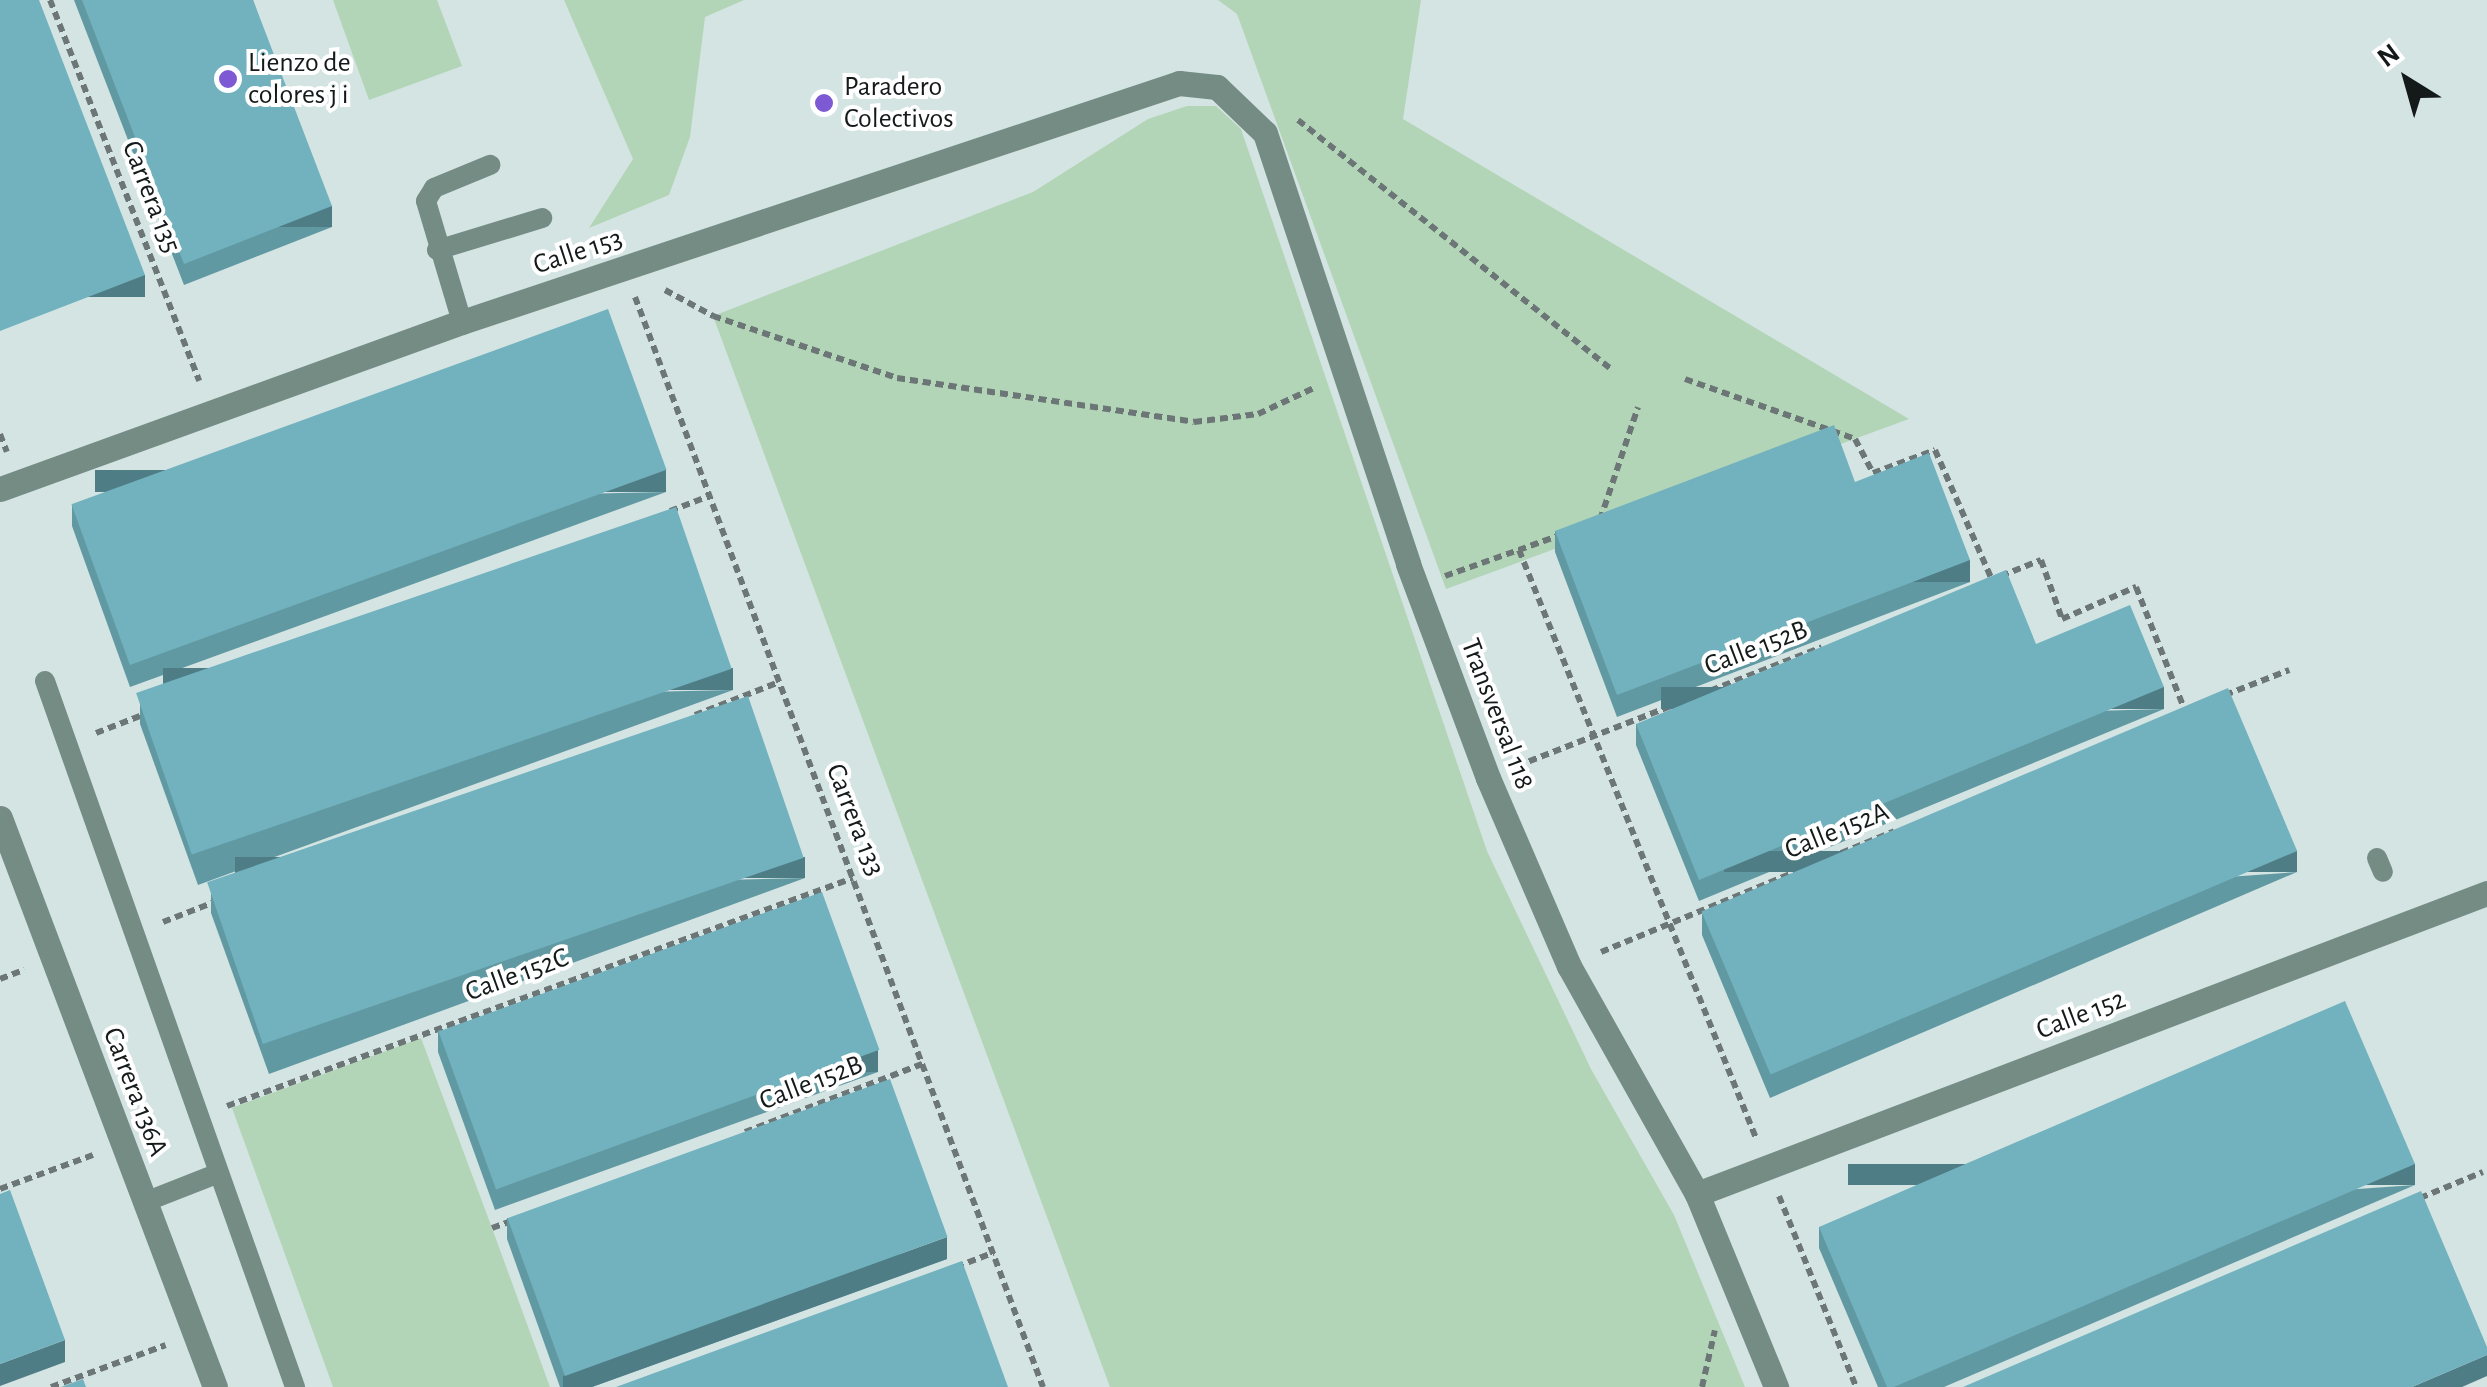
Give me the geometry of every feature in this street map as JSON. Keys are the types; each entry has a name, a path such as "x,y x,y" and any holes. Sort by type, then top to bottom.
{"street":[{"name":"Calle 153","path":"0,489 462,322 1179,84 1217,87 1237,100"},
{"name":"Transversal 118","path":"1237,100 1264,132 1416,586 1488,778 1569,966 1697,1194 1776,1387"},
{"name":"Carrera 136A","path":"0,818 215,1387"},
{"name":"Calle 152","path":"1697,1194 2487,893"}],"lane":[{"path":"462,322 426,210 434,188 490,165"},
{"path":"438,250 542,218"},
{"path":"45,681 295,1387"},
{"path":"145,1202 219,1172"}],"path":[{"name":"Carrera 135","path":"50,0 211,411"},
{"path":"1237,100 1266,94 1612,370"},
{"path":"624,268 713,316 897,378 1194,422 1258,414 1343,374"},
{"name":"Carrera 133","path":"624,268 1043,1387"},
{"path":"1684,379 1855,438 1872,473 1935,450 1992,580"},
{"path":"1583,528 1599,522 1638,407"},
{"path":"654,517 710,496"},
{"path":"1416,586 1567,533"},
{"path":"1518,550 1856,1387"},
{"path":"1974,587 2041,560 2062,618 2136,588 2186,711"},
{"name":"Calle 152B","path":"1488,778 1829,644"},
{"path":"2220,698 2289,670"},
{"path":"687,718 779,682"},
{"path":"2167,719 2203,704"},
{"path":"67,744 159,708"},
{"name":"Calle 152A","path":"1569,966 1909,825"},
{"name":"Calle 152C","path":"197,1117 853,878"},
{"path":"134,933 226,897"},
{"name":"Calle 152B","path":"725,1139 922,1064"},
{"path":"0,1189 123,1144"},
{"path":"2410,1202 2483,1172"},
{"path":"492,1228 528,1214"},
{"path":"937,1274 993,1253"},
{"path":"50,1387 195,1334"}],"green space":[{"path":"333,0 437,0 462,66 369,100"},
{"path":"564,0 744,0 705,17 690,137 669,195 589,228 633,159"},
{"path":"1218,0 1421,0 1403,119 1909,419 1446,589 1237,14"},
{"path":"1187,106 1216,106 1241,129 1487,851 1591,1069 1674,1215 1745,1387 1110,1387 713,316 1033,192 1148,119"},
{"path":"421,1038 550,1387 333,1387 232,1108"}],"building":[{"path":"0,0 39,0 145,275 0,331"},
{"path":"82,0 253,0 332,206 184,264"},
{"path":"608,309 666,470 130,665 71,504"},
{"path":"1834,425 1855,482 1929,453 1970,560 1617,695 1555,531"},
{"path":"676,507 732,669 192,855 136,693"},
{"path":"2006,570 2036,644 2130,605 2164,687 1699,880 1636,724"},
{"path":"2228,688 2297,851 1771,1074 1701,911"},
{"path":"748,696 804,858 263,1044 207,882"},
{"path":"822,892 879,1050 496,1189 439,1032"},
{"path":"2345,1001 2415,1164 1887,1387 1819,1227"},
{"path":"890,1079 947,1237 565,1376 508,1218"},
{"path":"10,1190 65,1340 0,1364 0,1194"},
{"path":"2421,1191 2487,1355 2412,1387 1963,1387"},
{"path":"962,1261 1008,1387 616,1387"},
{"path":"83,1379 86,1387 61,1387"}],"place":[{"name":"Lienzo de colores j i","path":"228,79"},
{"name":"Paradero Colectivos","path":"824,103"}]}
